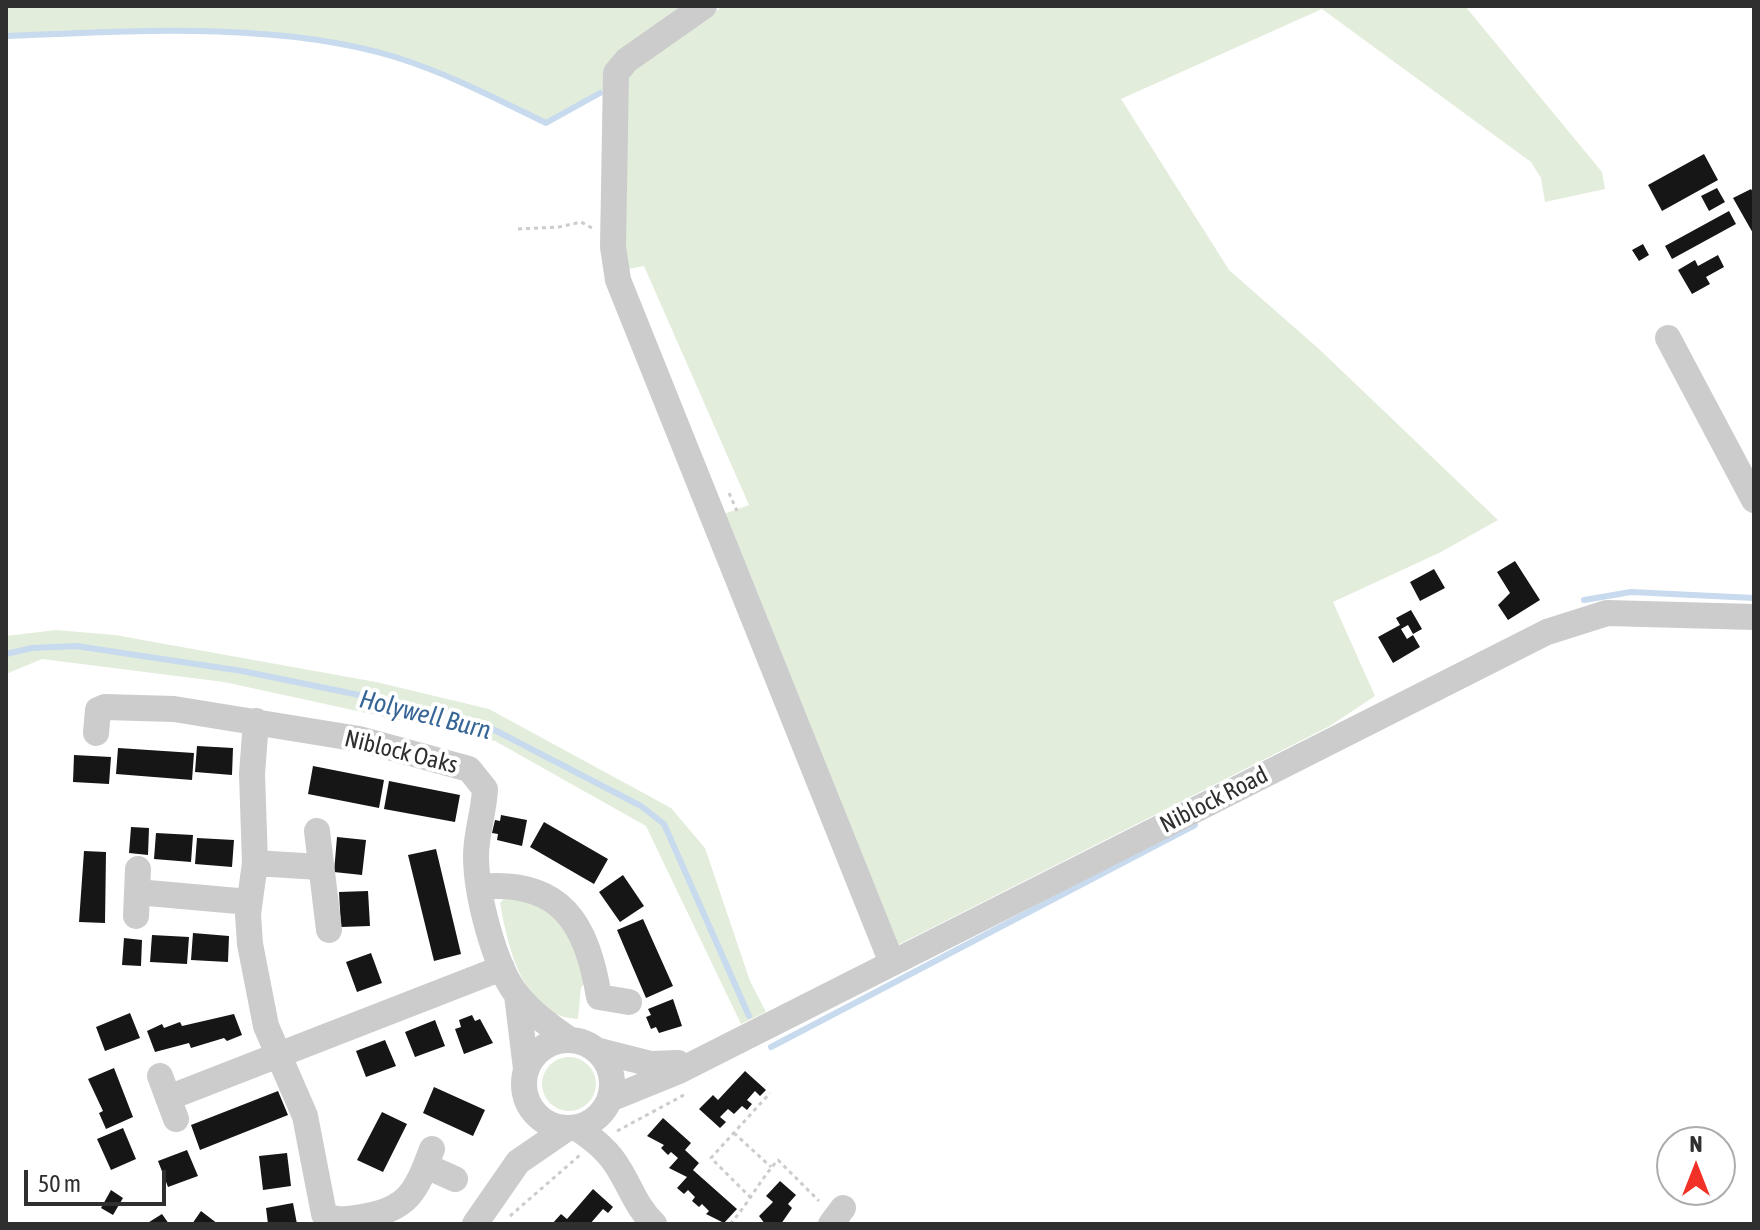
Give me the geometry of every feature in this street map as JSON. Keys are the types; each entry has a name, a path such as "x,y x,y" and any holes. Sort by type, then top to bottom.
{"street":[{"path":"704,6 627,60 616,73 613,247 618,280 892,963"},
{"path":"1668,338 1754,500"},
{"name":"Niblock Road","path":"609,1101 694,1063 1547,632 1607,613 1754,617"},
{"name":"Niblock Oaks","path":"96,733 98,710 113,706 174,709 359,739 469,769 485,789 476,855 479,887 502,968 517,995 546,1024 570,1040"},
{"path":"256,721 252,765 255,863 249,902 250,944 260,1002 305,1116 324,1214 337,1220 389,1211 406,1201 429,1158 455,1179"},
{"path":"317,831 329,930"},
{"path":"255,863 319,867"},
{"path":"479,887 525,887 557,903 584,936 599,997 629,1002"},
{"path":"137,892 249,902"},
{"path":"168,1098 502,968"},
{"name":"Niblock Oaks","path":"517,995 526,1069"},
{"path":"475,1224 518,1162 525,1131 526,1069 543,1047 570,1040 596,1050 611,1074 609,1101 618,1166 648,1222"},
{"name":"Niblock Road","path":"596,1050 651,1064 694,1063"},
{"path":"525,1097 540,1119 580,1133 618,1166"},
{"path":"518,1162 580,1133 609,1101"}],"path":[{"path":"518,229 559,227 581,222 593,229"},
{"path":"752,1199 711,1158 770,1093"},
{"path":"501,1224 580,1133"},
{"path":"734,1133 771,1167"},
{"path":"730,1224 752,1199 756,1185 778,1160 818,1197 831,1214"}],"green space":[{"path":"6,6 697,6 600,93 546,123 446,75 404,59 337,43 243,32 148,31 6,36"},
{"path":"723,6 1465,6 1602,172 1605,189 1545,202 1541,178 1531,162 1322,9 1121,99 1229,270 1319,349 1498,520 1441,552 1333,602 1375,696 1330,726 894,947 718,516 749,505 644,266 623,270 621,78"},
{"path":"56,630 115,635 376,682 489,709 671,808 705,848 750,981 766,1012 741,1024 646,826 495,741 224,682 42,659 6,674 6,636"},
{"path":"521,898 548,911 571,940 588,979 581,988 578,1019 559,1015 544,1006 522,977 508,940 500,903 504,899"},
{"path":"569,1057 588,1065 596,1084 588,1103 569,1111 550,1103 542,1084 550,1065"}],"building":[{"path":"1704,154 1718,180 1662,211 1648,185"},
{"path":"1717,188 1725,202 1709,211 1701,196"},
{"path":"1751,189 1754,194 1754,235 1733,198"},
{"path":"1729,211 1736,224 1672,259 1665,246"},
{"path":"1643,244 1649,255 1639,261 1632,250"},
{"path":"1718,255 1724,267 1706,277 1710,284 1692,294 1678,270 1695,260 1698,266"},
{"path":"1515,561 1540,600 1508,620 1498,605 1510,593 1497,572"},
{"path":"1434,569 1445,588 1420,601 1410,582"},
{"path":"1411,610 1422,629 1413,634 1408,625 1401,629 1407,639 1413,635 1420,647 1393,663 1378,637 1400,625 1396,618"},
{"path":"197,746 233,748 232,775 195,772"},
{"path":"118,748 194,753 192,780 116,774"},
{"path":"74,755 111,757 109,784 73,782"},
{"path":"313,766 384,780 379,808 308,794"},
{"path":"389,781 460,795 455,822 384,809"},
{"path":"501,815 527,820 522,846 497,840 498,834 492,833 495,820 500,821"},
{"path":"544,822 608,859 594,884 530,847"},
{"path":"131,827 149,828 148,855 129,853"},
{"path":"156,833 193,835 191,862 154,859"},
{"path":"337,837 366,840 362,875 334,872"},
{"path":"197,838 234,840 232,867 195,864"},
{"path":"436,849 461,954 434,961 408,855"},
{"path":"84,851 106,852 105,923 79,922"},
{"path":"623,875 644,906 620,922 599,892"},
{"path":"368,891 370,926 341,927 339,892"},
{"path":"643,919 673,986 646,998 617,930"},
{"path":"193,933 229,936 228,962 191,960"},
{"path":"152,935 189,937 187,964 150,962"},
{"path":"124,938 142,940 141,966 122,965"},
{"path":"371,953 382,983 357,992 346,962"},
{"path":"673,999 682,1026 659,1033 656,1027 651,1029 646,1017 651,1015 648,1009"},
{"path":"130,1013 140,1038 105,1051 96,1027"},
{"path":"234,1014 242,1035 227,1041 224,1038 191,1048 189,1043 155,1052 147,1031 162,1024 164,1028 180,1022 182,1026"},
{"path":"472,1015 475,1021 480,1019 493,1043 464,1054 455,1029 461,1027 459,1020"},
{"path":"435,1020 445,1046 415,1057 405,1032"},
{"path":"385,1040 396,1066 366,1077 356,1051"},
{"path":"114,1068 133,1117 106,1129 99,1113 103,1111 88,1079"},
{"path":"745,1071 766,1090 760,1096 755,1091 747,1100 752,1104 747,1110 742,1106 734,1114 728,1109 720,1117 726,1122 720,1128 699,1109 713,1095 718,1100"},
{"path":"434,1087 485,1110 473,1136 423,1113"},
{"path":"278,1091 288,1115 200,1150 191,1125"},
{"path":"382,1112 407,1124 383,1172 357,1160"},
{"path":"663,1118 691,1143 685,1150 699,1163 693,1170 737,1209 724,1223 706,1214 709,1211 702,1204 699,1207 692,1201 695,1197 688,1190 684,1194 677,1188 687,1177 669,1168 678,1158 671,1152 668,1155 661,1148 664,1145 647,1136"},
{"path":"123,1128 136,1159 111,1170 97,1139"},
{"path":"187,1150 198,1176 168,1187 158,1161"},
{"path":"287,1153 291,1186 263,1190 259,1156"},
{"path":"780,1181 796,1195 788,1204 792,1208 781,1224 765,1224 759,1216 773,1202 766,1196"},
{"path":"593,1189 613,1207 608,1213 603,1209 590,1224 552,1224 561,1214 567,1219"},
{"path":"111,1190 123,1198 113,1215 101,1208"},
{"path":"293,1203 297,1224 268,1224 266,1208"},
{"path":"201,1211 218,1224 192,1224"},
{"path":"162,1214 169,1224 146,1224"}],"waterway":[{"path":"6,36 202,31 302,38 349,46 414,63 546,123 600,93"},
{"path":"1584,600 1631,592 1754,598"},
{"name":"Holywell Burn","path":"6,654 32,648 76,646 242,671 483,724 641,806 664,824 749,1016"},
{"path":"771,1047 1195,825"}]}
